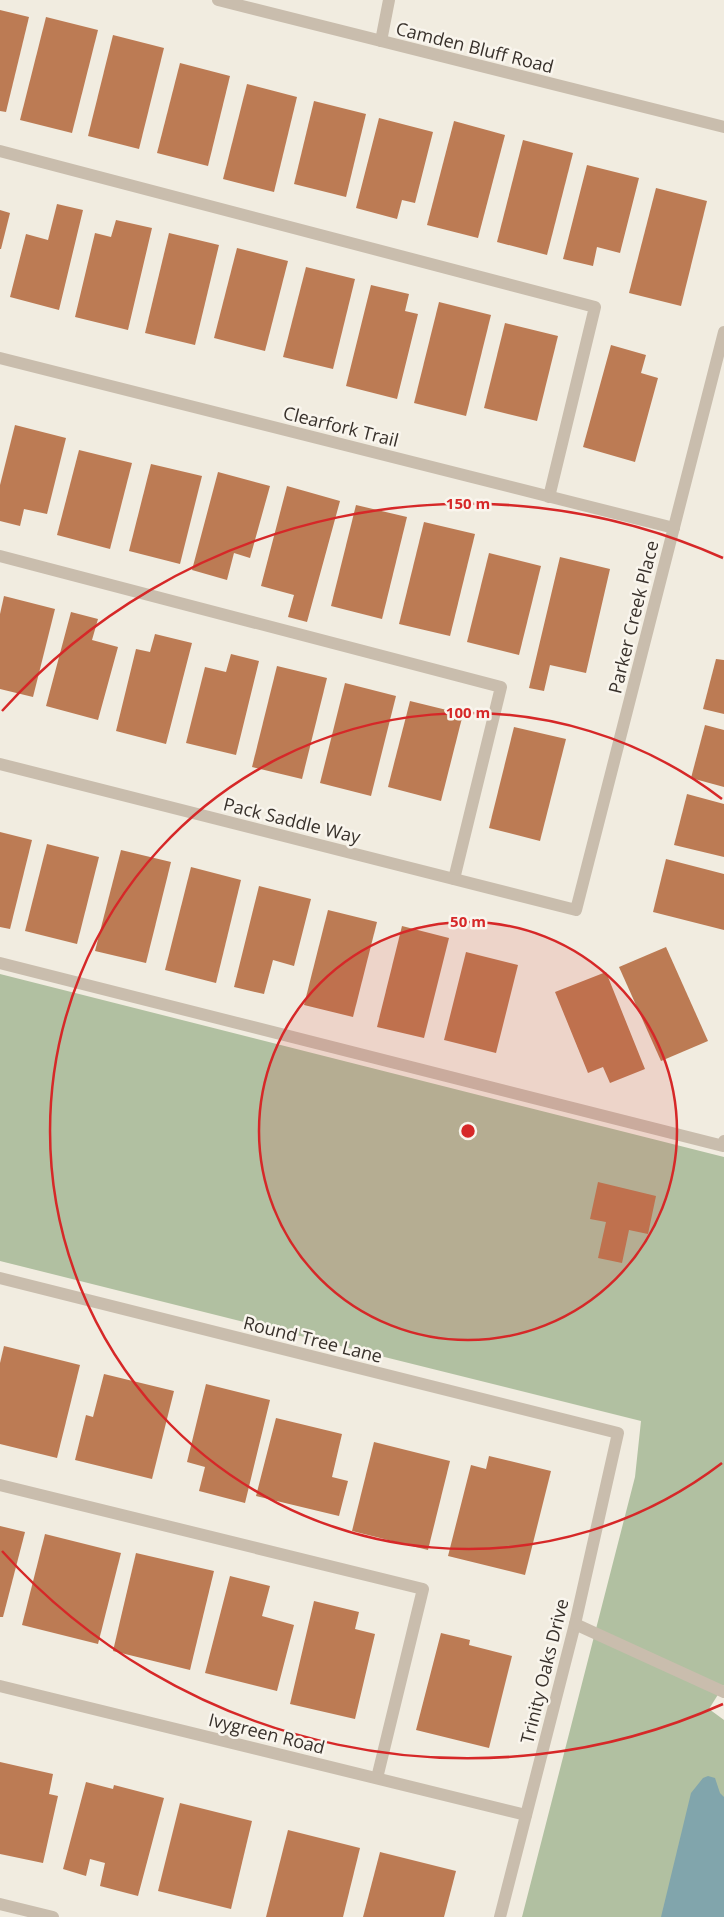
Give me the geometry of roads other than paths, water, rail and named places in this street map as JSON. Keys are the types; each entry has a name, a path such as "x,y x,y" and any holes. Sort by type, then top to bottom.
{"street":[{"name":"Camden Bluff Road","path":"218,0 724,127"},
{"path":"381,41 389,0"},
{"path":"0,151 596,307 549,497"},
{"name":"Parker Creek Place","path":"576,910 724,332"},
{"name":"Clearfork Trail","path":"0,358 674,528"},
{"path":"0,556 501,687 454,879"},
{"name":"Pack Saddle Way","path":"0,764 576,910"},
{"path":"0,963 723,1146 724,1141"},
{"name":"Round Tree Lane","path":"0,1278 618,1433"},
{"name":"Trinity Oaks Drive","path":"500,1917 575,1624 618,1433"},
{"path":"0,1485 423,1589 376,1778"},
{"path":"575,1624 724,1692"},
{"name":"Ivygreen Road","path":"0,1686 526,1815"},
{"path":"0,1904 53,1917"}],"water":[{"path":"708,1776 715,1778 720,1793 724,1797 724,1917 661,1917 691,1793 703,1778"}]}
